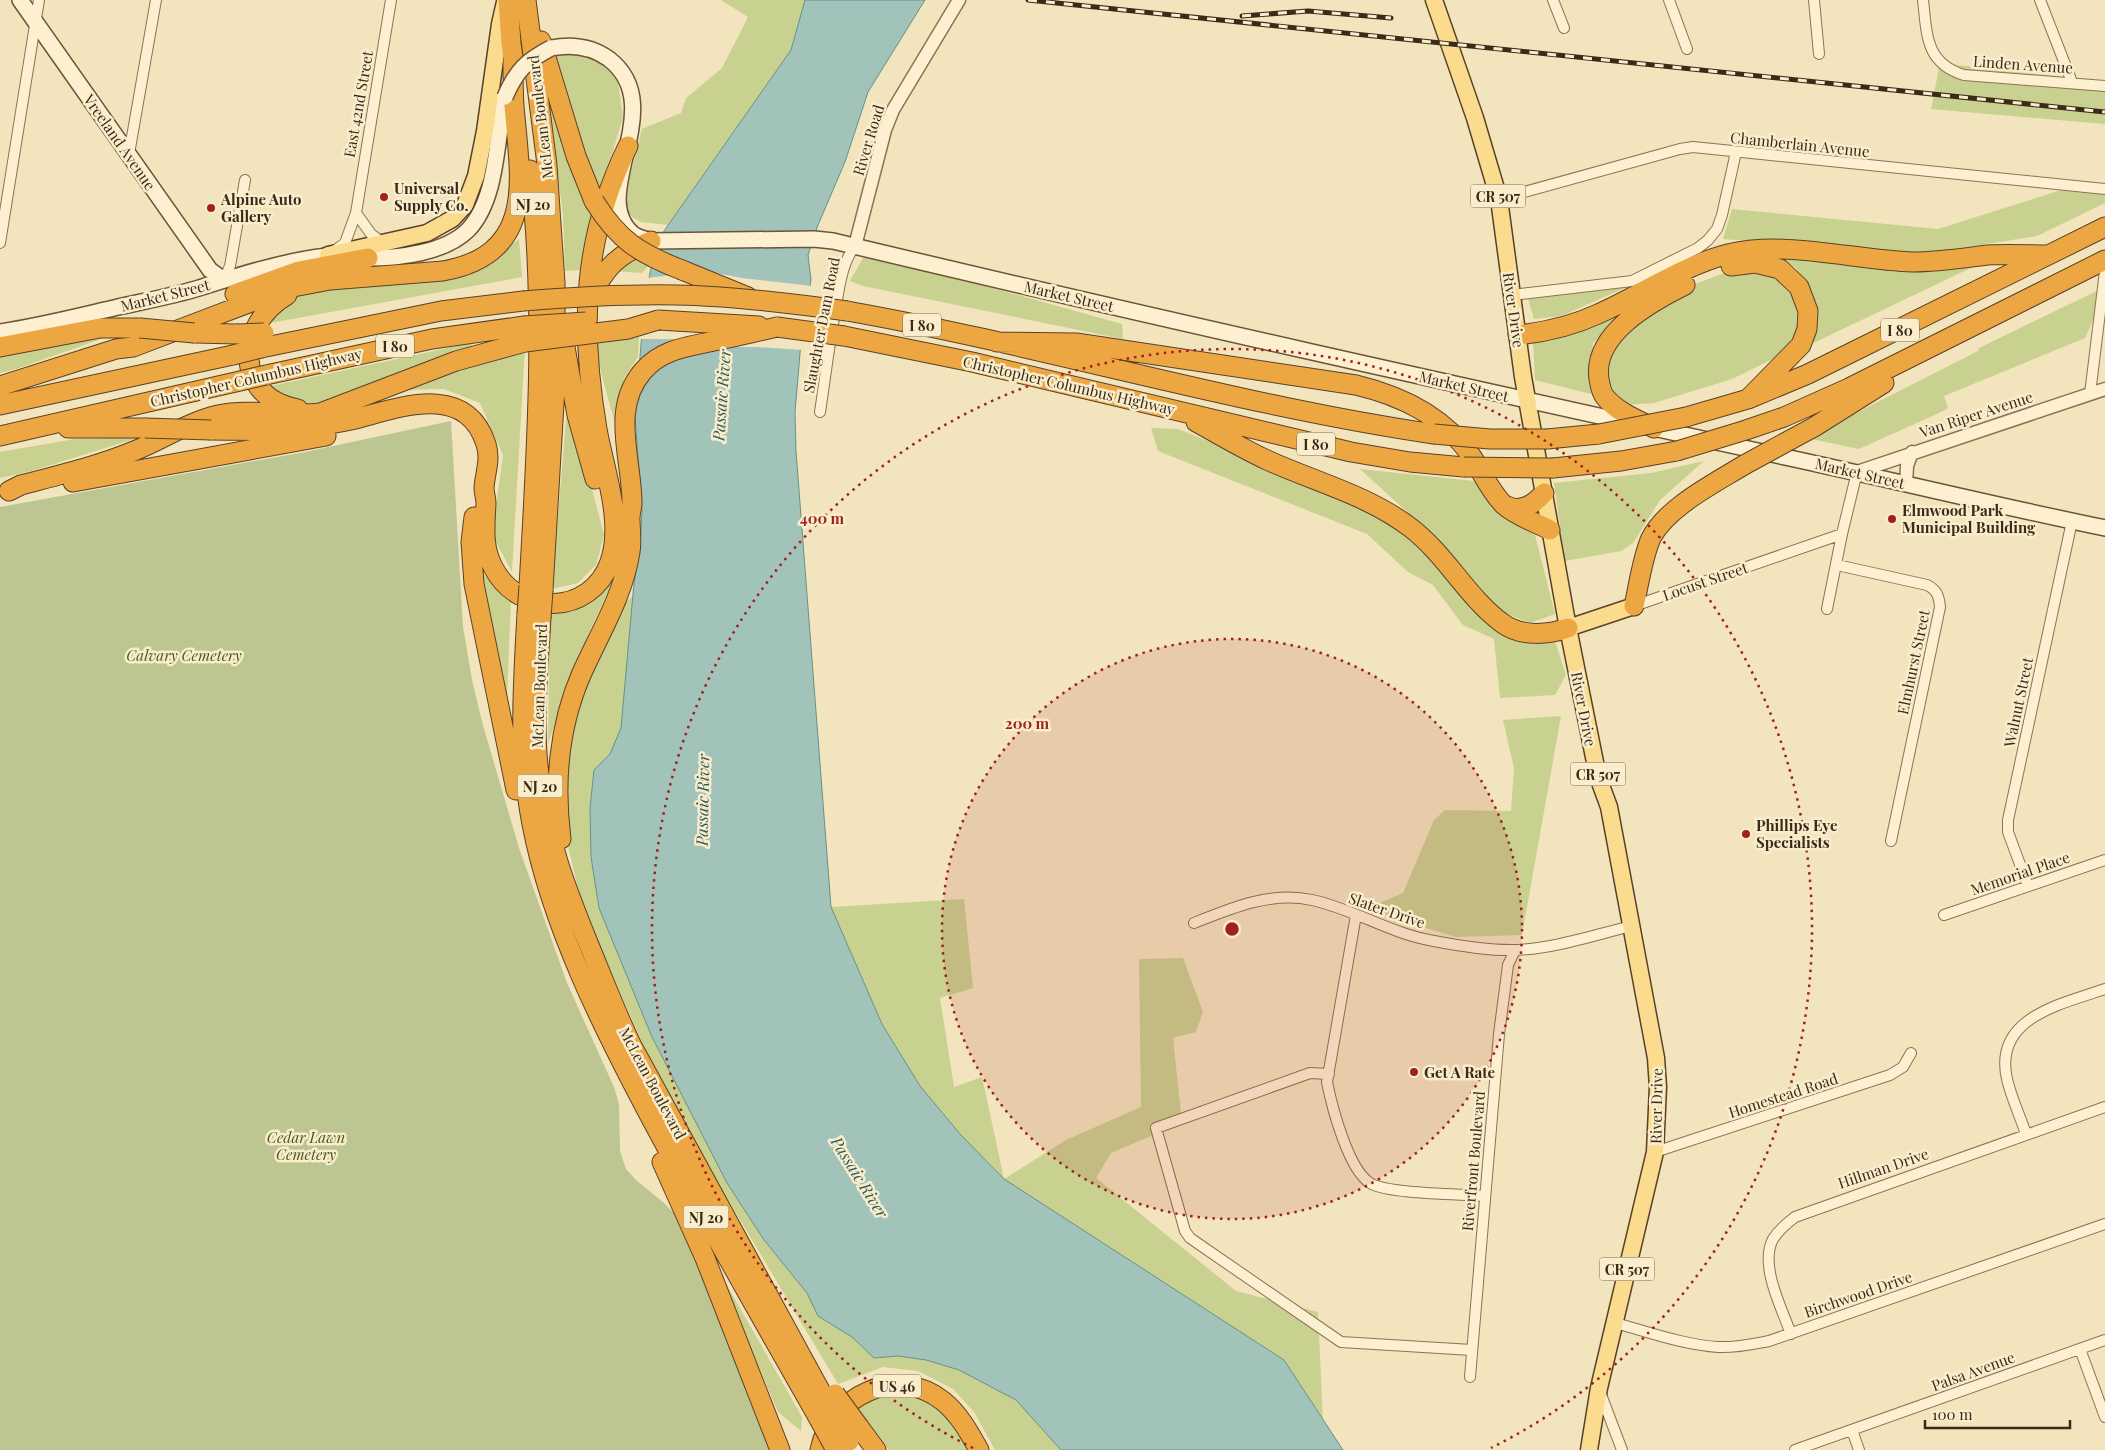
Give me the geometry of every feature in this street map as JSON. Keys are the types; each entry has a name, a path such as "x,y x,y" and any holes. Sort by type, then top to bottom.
{"highway":[{"name":"McLean Boulevard","path":"507,0 513,60 520,94 531,178 539,291 536,588"},
{"name":"McLean Boulevard","path":"526,0 547,165 555,283 555,387 534,616 521,706 524,770 534,835 557,910 598,1012 620,1060 669,1151 850,1442"},
{"path":"533,0 546,58 576,156 594,201 606,221 621,237 658,261 753,299"},
{"path":"0,386 132,346 288,288 313,283 460,268 492,252 503,239 515,213 521,173 514,104 513,60"},
{"path":"36,428 211,430 305,428 351,420 410,404 436,404 457,409 473,421 478,428 488,453 484,488 486,502 484,536 490,562 503,583 525,598 536,602 552,604 570,602 583,595 595,585 604,573 610,562 613,540 615,520 592,399 587,348 586,311 590,264 598,225 613,178 628,146"},
{"name":"Christopher Columbus Highway","path":"0,405 233,355 263,341 473,306 522,301 639,295 753,299 847,311 997,342 1299,411 1434,434 1490,439 1547,439 1599,434 1686,417 1748,398 1817,370 2100,229"},
{"path":"586,311 601,278 610,265 619,256 651,241"},
{"path":"1518,335 1542,332 1599,314 1704,262 1728,254 1755,250 1784,250 1911,262 1941,262 1990,255 2048,255"},
{"path":"116,350 129,342 268,281 299,271 368,258"},
{"path":"1654,428 1633,417 1605,396 1600,384 1598,369 1601,352 1606,343 1631,319 1670,293 1706,274 1755,263 1772,266 1793,280 1799,287 1806,303 1808,320 1804,337 1796,352 1748,398"},
{"name":"Christopher Columbus Highway","path":"0,436 266,374 432,339 628,329 658,320 777,327 844,336 963,360 1351,452 1410,462 1464,467 1553,468 1621,461 1677,450 1746,430 1817,403 2100,266"},
{"path":"313,283 293,292 268,308 252,333 248,358 251,370 262,390 281,404 298,408 330,409"},
{"path":"555,283 574,402 613,540"},
{"path":"1634,606 1646,554 1652,537 1662,524 1691,498 1744,465 1814,427 1976,325"},
{"path":"589,946 565,860 562,841 558,801 560,758 568,711 622,588 630,550 632,503 625,429 626,405 632,388 642,372 655,359 679,348 777,327"},
{"path":"0,347 100,328 140,328 194,333 237,334 263,341"},
{"path":"4,492 119,457 197,422 215,416 233,412 320,413 525,334"},
{"path":"997,342 1076,344 1356,385 1382,391 1406,400 1428,413 1447,428 1467,449 1502,503 1510,510 1550,530"},
{"path":"591,380 598,398 630,518"},
{"path":"4,492 23,491 309,440 436,404"},
{"path":"1171,409 1267,460 1364,500 1389,513 1411,528 1432,547 1493,616 1508,627 1523,632 1542,634 1568,628"},
{"path":"484,488 477,500 472,528 474,584 525,828 543,881 557,910"},
{"path":"1502,503 1511,508 1524,508 1534,504 1544,493"},
{"name":"McLean Boulevard","path":"534,616 540,782 552,848 558,868 609,996 632,1046 827,1406"},
{"path":"598,1012 650,1136 705,1258 780,1450"},
{"name":"US 46","path":"820,1450 829,1423 847,1403 871,1390 898,1386 926,1392 942,1400 960,1420 979,1450"},
{"path":"827,1406 850,1442 876,1450"}],"main road":[{"name":"Vreeland Avenue","path":"20,0 210,270 224,280"},
{"path":"328,255 436,229 456,216 470,196 476,176 485,131 490,86 507,0"},
{"name":"River Drive","path":"1434,0 1475,118 1499,199 1527,401 1550,530 1598,777 1609,807 1656,1058 1658,1087 1655,1152 1599,1388 1589,1450"},
{"name":"Market Street","path":"0,332 34,327 328,255 368,258 436,249 453,241 472,225 485,201 491,182 505,98 513,79 523,66 551,48 568,45 587,48 603,55 616,65 626,78 632,94 632,126 628,146"},
{"path":"628,146 619,185 618,201 621,215 626,226 635,236 651,241"},
{"name":"Market Street","path":"651,241 824,239 1527,401 2105,528"},
{"name":"Locust Street","path":"1568,628 1634,606"}],"street":[{"path":"0,243 39,0"},
{"path":"129,154 156,0"},
{"name":"East 42nd Street","path":"328,255 345,243 356,213 391,0"},
{"name":"River Road","path":"855,246 885,130 893,110 959,0"},
{"path":"1553,0 1564,28"},
{"path":"1669,0 1688,49"},
{"path":"1814,0 1819,54"},
{"name":"Linden Avenue","path":"1924,0 1928,42 1935,56 1942,64 1955,72 1964,75 2105,86"},
{"path":"2040,0 2072,82"},
{"name":"Chamberlain Avenue","path":"1499,199 1693,147 2105,189"},
{"path":"1512,295 1632,281 1698,248 1717,229 1722,216 1736,152"},
{"path":"224,280 230,266 245,180"},
{"path":"356,213 371,234 383,243"},
{"name":"Slaughter Dam Road","path":"820,412 840,284 848,255 855,246"},
{"path":"2090,394 2100,266"},
{"name":"Van Riper Avenue","path":"1857,472 1912,452 2105,389"},
{"path":"1906,484 1907,466 1912,452"},
{"path":"1827,609 1857,472"},
{"name":"Walnut Street","path":"2028,886 2008,832 2008,820 2072,521"},
{"name":"Locust Street","path":"1634,606 1842,534"},
{"name":"Elmhurst Street","path":"1837,565 1927,584 1934,588 1939,597 1940,607 1891,841"},
{"name":"Memorial Place","path":"1944,915 2105,860"},
{"name":"Slater Drive","path":"1194,923 1257,901 1285,898 1312,900 1410,936 1444,943 1515,950 1567,942 1632,926"},
{"path":"1356,915 1327,1082 1331,1102 1355,1168 1364,1179 1376,1186 1387,1189 1484,1196"},
{"name":"Riverfront Boulevard","path":"1470,1377 1484,1196 1506,975 1515,950"},
{"path":"2026,1134 2007,1079 2007,1049 2013,1035 2026,1021 2043,1011 2105,989"},
{"name":"Homestead Road","path":"1655,1152 1890,1075 1904,1067 1910,1053"},
{"path":"1329,1074 1310,1073 1156,1128 1185,1231 1190,1238 1341,1342 1472,1350"},
{"name":"Hillman Drive","path":"1791,1334 1770,1276 1769,1259 1772,1241 1782,1227 1795,1216 2105,1107"},
{"name":"Birchwood Drive","path":"1615,1323 1695,1344 1719,1347 1744,1346 1791,1334 2105,1224"},
{"name":"Palsa Avenue","path":"1795,1450 2105,1340"},
{"path":"2080,1349 2105,1417"},
{"path":"1599,1388 1622,1450"},
{"path":"1852,1430 1859,1450"}],"green space":[{"path":"721,0 805,0 791,50 668,225 641,222 627,214 624,188 632,168 642,129 681,113 686,98 722,68 748,17"},
{"path":"569,51 602,59 618,83 623,117 600,195 548,54"},
{"path":"1940,63 2105,82 2105,124 1931,109"},
{"path":"548,97 593,217 581,270 565,271 563,215"},
{"path":"2071,187 2105,189 2105,203 2037,236 1923,254 1723,239 1732,209 1938,229"},
{"path":"519,239 522,277 265,324 295,297 312,291 464,274 483,267"},
{"path":"624,245 652,261 642,273 613,271"},
{"path":"866,253 1122,324 1123,339 863,286 850,281"},
{"path":"1762,253 1977,265 1805,347 1813,303 1795,267"},
{"path":"1766,268 1790,282 1802,308 1795,337 1775,358 1732,379 1654,403 1624,405 1609,391 1605,368 1616,343 1654,309 1698,283 1735,269"},
{"path":"1627,287 1561,316 1534,319 1528,299"},
{"path":"2105,287 2105,314 2093,320 2085,338 1944,396 1948,408 1941,412 1859,449 1807,438 1978,351 1979,348"},
{"path":"1627,307 1593,343 1590,384 1595,395 1535,380 1533,340"},
{"path":"124,331 16,369 0,373 0,352"},
{"path":"639,335 638,357 624,378 616,427 602,376 595,339"},
{"path":"471,343 472,348 334,401 314,404 298,402 266,387"},
{"path":"525,347 512,572 492,535 503,455 480,403 444,389 403,390 471,361"},
{"path":"568,396 604,535 596,565 578,583 552,589"},
{"name":"Cedar Lawn Cemetery","path":"451,421 463,627 472,680 482,722 519,848 567,983 614,1087 619,1104 620,1151 626,1169 677,1216 684,1229 769,1450 0,1450 0,507 305,452"},
{"path":"1151,428 1178,429 1363,503 1398,524 1494,623 1555,641 1566,675 1555,695 1500,698 1494,639 1463,625 1433,585 1408,572 1367,534 1158,451"},
{"path":"141,437 28,472 0,478 0,452 75,439"},
{"path":"1704,461 1660,500 1633,543 1621,551 1565,561 1554,483 1651,473"},
{"path":"1360,469 1474,481 1494,502 1533,527 1555,614 1530,623 1500,611 1426,529"},
{"path":"620,566 575,663 548,744 550,609 586,602"},
{"path":"479,570 511,598 507,697"},
{"path":"633,595 621,728 610,754 594,770 590,808 591,857 599,908 652,1037 727,1183 764,1240 807,1293 818,1316 852,1337 874,1358 898,1356 926,1360 959,1370 1016,1400 1061,1450 995,1450 974,1412 953,1389 918,1371 883,1367 838,1384 703,1158 653,1066 583,910 565,833 562,775 572,712 620,609"},
{"path":"1561,716 1522,935 1456,937 1364,910 1403,893 1434,820 1445,810 1511,811 1514,768 1503,720"},
{"path":"964,899 973,988 940,998 954,1087 982,1077 1004,1179 960,1134 920,1086 882,1024 831,907"},
{"path":"1183,958 1203,1012 1196,1032 1173,1038 1182,1123 1111,1153 1096,1178 1236,1291 1318,1312 1323,1421 1284,1360 1004,1179 1066,1140 1141,1107 1139,959"},
{"path":"716,1266 802,1417 801,1431 778,1412"},
{"path":"897,1389 931,1400 962,1436 971,1450 889,1450 856,1406"}],"water":[{"name":"Passaic River","path":"805,0 925,0 868,92 845,162 818,225 808,255 811,280 802,330 795,412 796,451 831,907 882,1024 920,1086 960,1134 1004,1179 1284,1360 1343,1450 1061,1450 1016,1400 959,1370 926,1360 898,1356 874,1358 852,1337 818,1316 807,1293 764,1240 727,1183 652,1037 599,908 591,857 590,808 594,770 610,754 621,728 634,583 640,546 642,512 635,416 643,321 650,272 664,231 791,50"}],"pier":[{"path":"705,271 742,278 812,286 803,350 718,347 636,369 680,339 639,339 647,278"}],"railway":[{"path":"1028,0 2105,112"},
{"path":"1242,16 1308,11 1391,18"}],"place":[{"name":"Universal Supply Co.","path":"384,197"},
{"name":"Alpine Auto Gallery","path":"211,208"},
{"name":"Elmwood Park Municipal Building","path":"1892,519"},
{"name":"Phillips Eye Specialists","path":"1746,834"},
{"name":"Get A Rate","path":"1414,1072"}],"park label":[{"name":"Calvary Cemetery","path":"184,655"}]}
